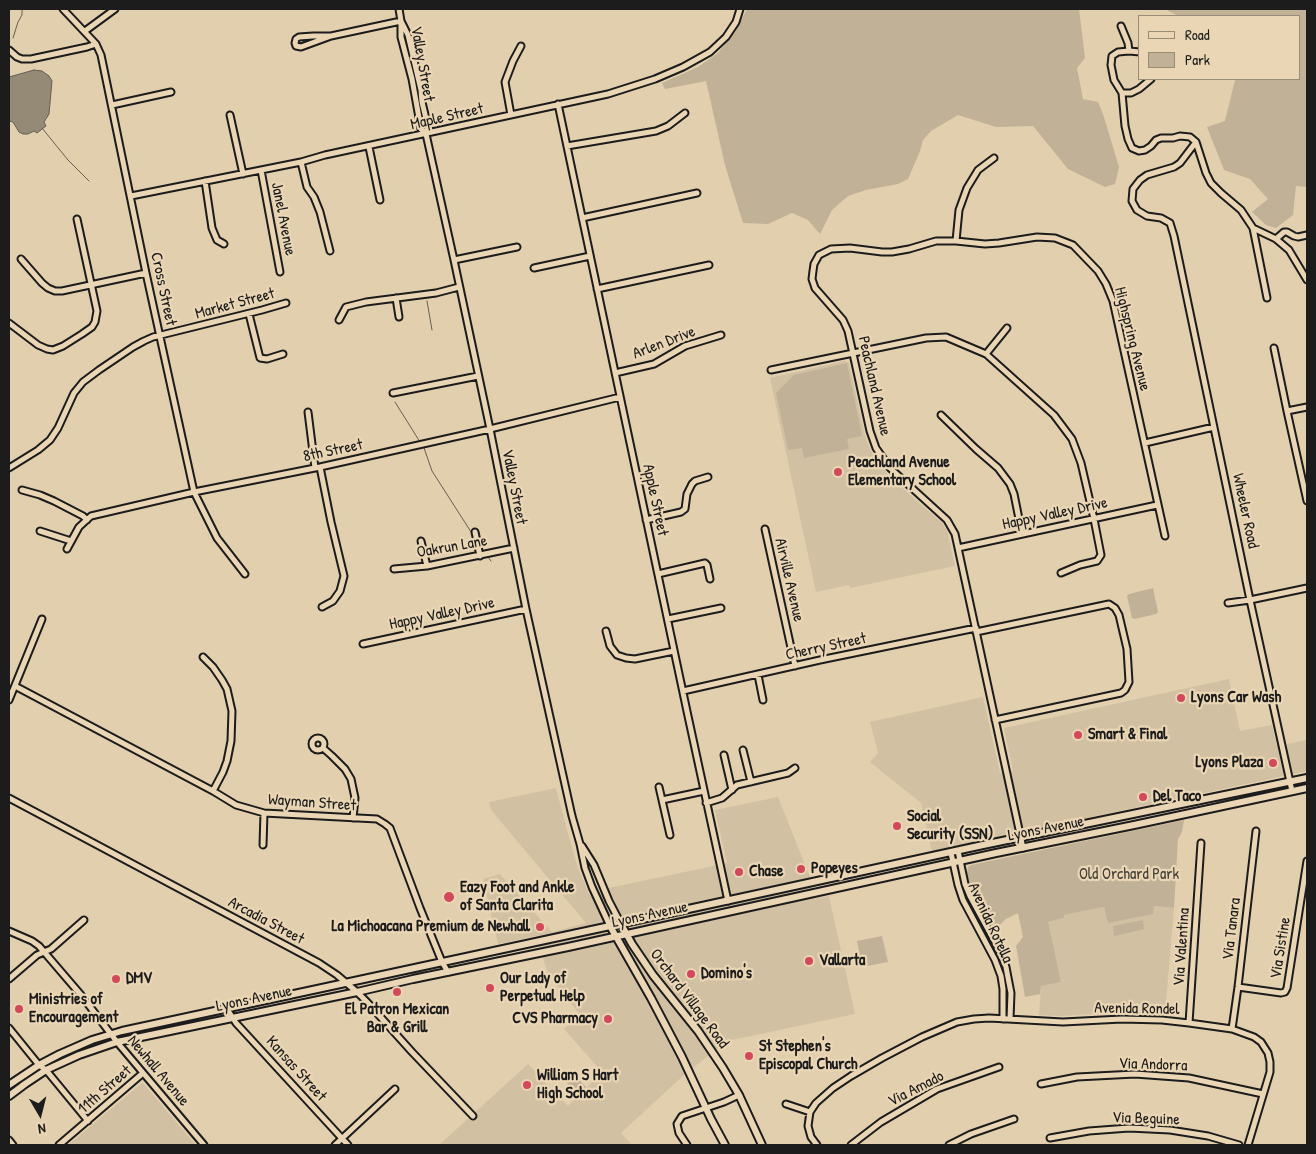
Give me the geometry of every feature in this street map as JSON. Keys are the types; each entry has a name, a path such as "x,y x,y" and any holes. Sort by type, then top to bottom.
{"main road":[{"name":"Lyons Avenue","path":"9,1084 39,1065 75,1047 111,1034 951,852 1307,778"},
{"name":"Lyons Avenue","path":"9,1096 46,1070 79,1055 117,1042 1307,788"},
{"path":"802,896 804,884"},
{"name":"Orchard Village Road","path":"621,924 653,975 706,1042 739,1095 762,1145"},
{"name":"Orchard Village Road","path":"610,926 682,1057 705,1108 725,1145"}],"street":[{"name":"Cross Street","path":"63,9 96,44 101,54 194,492 216,538 245,574"},
{"path":"85,31 115,9"},
{"name":"Valley Street","path":"398,9 401,21 401,37 412,79 421,129 426,134 454,260 526,609 572,816 585,868 610,926"},
{"name":"Maple Street","path":"131,196 301,162 325,155 608,94 655,79 683,67 710,52 726,37 736,22 740,9"},
{"path":"331,36 299,37 295,43 296,46 301,47 331,36 401,21"},
{"path":"1121,26 1129,50"},
{"path":"9,50 22,59 40,57 96,44"},
{"path":"511,115 505,82 512,61 521,46"},
{"path":"1138,52 1129,50 1118,52 1112,56 1111,65 1114,80 1122,93 1125,126 1132,148 1139,152 1145,150 1161,138 1180,136 1190,137 1196,142 1211,183 1242,210 1253,228 1267,298"},
{"path":"1122,93 1131,93 1140,89 1150,80"},
{"path":"112,105 171,92"},
{"name":"Apple Street","path":"558,104 728,901"},
{"path":"567,146 656,132 668,126 685,113"},
{"path":"230,115 243,174"},
{"name":"Wheeler Road","path":"1196,142 1180,163 1140,180 1133,189 1132,201 1137,210 1147,216 1161,218 1170,223 1174,236 1292,792"},
{"path":"369,147 380,200"},
{"path":"956,240 959,210 967,188 978,170 994,158"},
{"path":"301,162 307,187 314,197 320,212 330,251"},
{"name":"Janel Avenue","path":"261,170 280,272"},
{"path":"205,181 212,228 217,240 224,244"},
{"path":"582,218 697,193"},
{"path":"9,323 43,348 52,350 88,330 95,322 96,311 92,285 77,219"},
{"path":"1253,228 1276,239 1289,250 1307,280"},
{"path":"1276,239 1284,232 1298,237 1307,235"},
{"name":"Highspring Avenue","path":"956,240 992,244 1037,237 1055,238 1073,244 1098,271 1113,301 1165,536"},
{"name":"Peachland Avenue","path":"956,240 936,241 892,252 850,248 831,249 819,255 814,264 812,278 815,288 843,320 848,330 870,431 876,448 884,462 947,520 955,534 1023,848"},
{"path":"454,260 517,247"},
{"path":"534,268 590,256"},
{"path":"21,259 42,283 54,291 62,291 146,273"},
{"path":"597,290 709,265"},
{"path":"339,320 346,307 366,302 418,296 459,287"},
{"path":"396,298 399,317"},
{"name":"Market Street","path":"9,468 50,440 58,428 74,394 83,382 133,347 160,336 286,303"},
{"path":"249,314 260,358 267,359 283,354"},
{"path":"986,354 1007,328"},
{"name":"Arlen Drive","path":"615,373 654,364 685,346 721,335"},
{"path":"771,370 926,338 946,338 986,354 1054,415 1072,439 1081,463 1101,555 1097,561 1080,564 1061,573"},
{"path":"1274,348 1307,502"},
{"path":"393,393 478,376"},
{"name":"8th Street","path":"86,520 91,516 194,492 318,468 620,398"},
{"path":"1286,411 1307,407"},
{"path":"308,412 318,468 344,576 340,591 334,601 322,607"},
{"path":"941,415 998,468 1010,484 1014,494 1022,534"},
{"path":"1144,442 1214,427"},
{"path":"646,520 681,512 685,508 687,494 692,484 695,481 708,477"},
{"path":"22,490 54,501 86,520 79,527 67,549"},
{"name":"Happy Valley Drive","path":"958,548 1157,505"},
{"name":"Airville Avenue","path":"765,529 795,666"},
{"path":"40,531 72,541"},
{"path":"475,532 480,556"},
{"path":"421,541 427,566"},
{"name":"Oakrun Lane","path":"394,569 427,566 514,548"},
{"path":"658,574 705,563 710,579"},
{"path":"1228,603 1307,588"},
{"name":"Cherry Street","path":"682,691 925,638 1109,604 1115,608 1119,615 1127,649 1129,682 1125,690 1121,693 995,720"},
{"path":"668,619 720,608"},
{"name":"Happy Valley Drive","path":"363,644 526,609"},
{"path":"9,700 42,618"},
{"path":"606,631 610,646 617,655 626,658 635,659 674,651"},
{"path":"203,658 218,673 222,680 232,711 231,741 227,761 213,791"},
{"path":"758,674 763,700"},
{"name":"Wayman Street","path":"14,686 236,805 264,813 377,819 390,828 420,908 448,972"},
{"path":"322,748 345,769 351,779 355,798 353,818"},
{"path":"743,750 752,782"},
{"path":"724,755 732,790"},
{"path":"706,803 722,798 737,785 788,773 795,768"},
{"path":"659,787 670,835"},
{"path":"662,800 704,791"},
{"name":"Arcadia Street","path":"9,798 319,963 337,975 357,992 472,1116"},
{"path":"263,845 264,813"},
{"name":"Via Tanara","path":"1232,1030 1256,831"},
{"name":"Via Valentina","path":"1189,1022 1201,843"},
{"name":"Valley Street","path":"580,844 594,865 621,924"},
{"name":"Avenida Rotella","path":"958,851 965,884 1001,953 1006,967 1011,993 1010,1019"},
{"name":"Avenida Rotella","path":"951,852 958,885 964,900 990,949 1001,976 1003,1019"},
{"name":"Via Sistine","path":"1238,988 1285,992 1307,861"},
{"path":"9,979 37,955 51,949 84,920"},
{"name":"Newhall Avenue","path":"9,931 32,941 44,952 204,1145"},
{"name":"Kansas Street","path":"227,1009 348,1145"},
{"path":"817,1145 811,1137 808,1126 810,1112 816,1103 827,1093 851,1076 922,1037 958,1022 974,1019 1003,1019"},
{"name":"Avenida Rondel","path":"1003,1019 1063,1022 1134,1019 1189,1022 1232,1030 1254,1037 1261,1042 1268,1053 1270,1072 1263,1094"},
{"path":"9,1028 88,1121"},
{"name":"Via Amado","path":"851,1145 881,1122 937,1089 999,1067"},
{"name":"11th Street","path":"59,1145 143,1073"},
{"name":"Via Andorra","path":"1041,1084 1078,1078 1135,1074 1189,1078 1263,1094"},
{"path":"335,1145 395,1089"},
{"path":"1248,1145 1263,1094"},
{"path":"687,1145 679,1133 677,1124 682,1116 739,1095"},
{"path":"786,1104 810,1112"},
{"path":"949,1145 971,1134 1014,1119"},
{"name":"Via Beguine","path":"1050,1138 1089,1130 1129,1128 1170,1130 1208,1136 1239,1145"},
{"path":"9,1140 13,1145"}],"shaded area":[{"path":"34,70 42,71 52,81 49,114 44,122 46,126 37,133 34,131 23,134 19,132 13,122 9,121 9,77"},
{"name":"Peachland Avenue Elementary School","path":"845,361 849,363 865,436 871,451 891,478 942,523 947,530 955,566 850,588 849,585 816,592 770,378"},
{"path":"1229,679 1240,731 1272,725 1277,746 1307,740 1307,771 932,852 921,803 870,762 878,753 870,722 983,697 1000,773 1013,771 1004,728"},
{"path":"556,788 578,868 590,896 609,888 727,863 715,810 778,797 810,877 814,899 829,896 855,1014 727,1041 684,1075 621,1133 632,1145 439,1145 528,1064 568,1106 602,1072 564,1029 580,1015 548,974 536,936 498,944 483,879 500,874 552,932 586,923 491,810 489,802"},
{"path":"1154,906 1174,908 1165,1014 1039,1015 1041,986 1061,981 1047,922 1064,918 1063,915 1104,907 1108,923"},
{"path":"142,1083 196,1145 68,1145"}],"green space":[{"path":"747,9 1079,9 1085,58 1077,68 1083,99 1098,102 1103,114 1119,167 1115,184 1105,187 1068,169 1033,126 996,127 958,115 931,131 923,140 908,179 898,184 866,190 848,196 832,210 820,234 808,220 792,213 768,224 743,223 725,165 706,81 665,89 662,83 698,67 718,53 735,32"},
{"path":"1165,9 1307,9 1307,187 1296,186 1293,215 1276,228 1266,225 1252,212 1268,199 1250,179 1224,170 1207,127 1225,121 1235,80 1301,80 1301,15 1176,15"},
{"path":"847,363 862,436 847,439 849,449 804,458 802,448 788,450 776,393 794,375"},
{"path":"1153,588 1158,612 1135,619 1132,618 1127,596"},
{"name":"Old Orchard Park","path":"1184,820 1182,832 1178,839 1174,908 1154,906 1153,914 1108,923 1104,907 1064,915 1064,918 1048,922 1061,982 1041,986 1040,994 1025,997 1016,946 1023,937 1018,913 1006,919 994,930 970,886 967,873 968,867"},
{"path":"1143,920 1144,929 1114,936 1113,926"},
{"path":"882,936 888,962 862,967 857,941"},
{"path":"574,1074 586,1087 577,1094 566,1082"}],"waterway":[{"path":"13,38 22,15 22,9"},
{"path":"42,128 68,160 89,181"},
{"path":"427,301 432,330"},
{"path":"395,402 420,442"},
{"path":"423,445 432,471 473,535"},
{"path":"488,557 491,561"}],"place":[{"name":"Peachland Avenue Elementary School","path":"838,472"},
{"name":"Lyons Car Wash","path":"1181,698"},
{"name":"Smart & Final","path":"1078,735"},
{"name":"Lyons Plaza","path":"1273,763"},
{"name":"Del Taco","path":"1143,797"},
{"name":"Social Security (SSN)","path":"897,826"},
{"name":"Popeyes","path":"801,869"},
{"name":"Chase","path":"739,872"},
{"name":"Eazy Foot and Ankle of Santa Clarita","path":"449,897"},
{"name":"La Michoacana Premium de Newhall","path":"540,927"},
{"name":"Vallarta","path":"809,961"},
{"name":"Domino's","path":"691,974"},
{"name":"DMV","path":"116,979"},
{"name":"Our Lady of Perpetual Help","path":"490,988"},
{"name":"El Patron Mexican Bar & Grill","path":"397,992"},
{"name":"Ministries of Encouragement","path":"19,1009"},
{"name":"CVS Pharmacy","path":"608,1019"},
{"name":"St Stephen's Episcopal Church","path":"749,1056"},
{"name":"William S Hart High School","path":"527,1085"}]}
